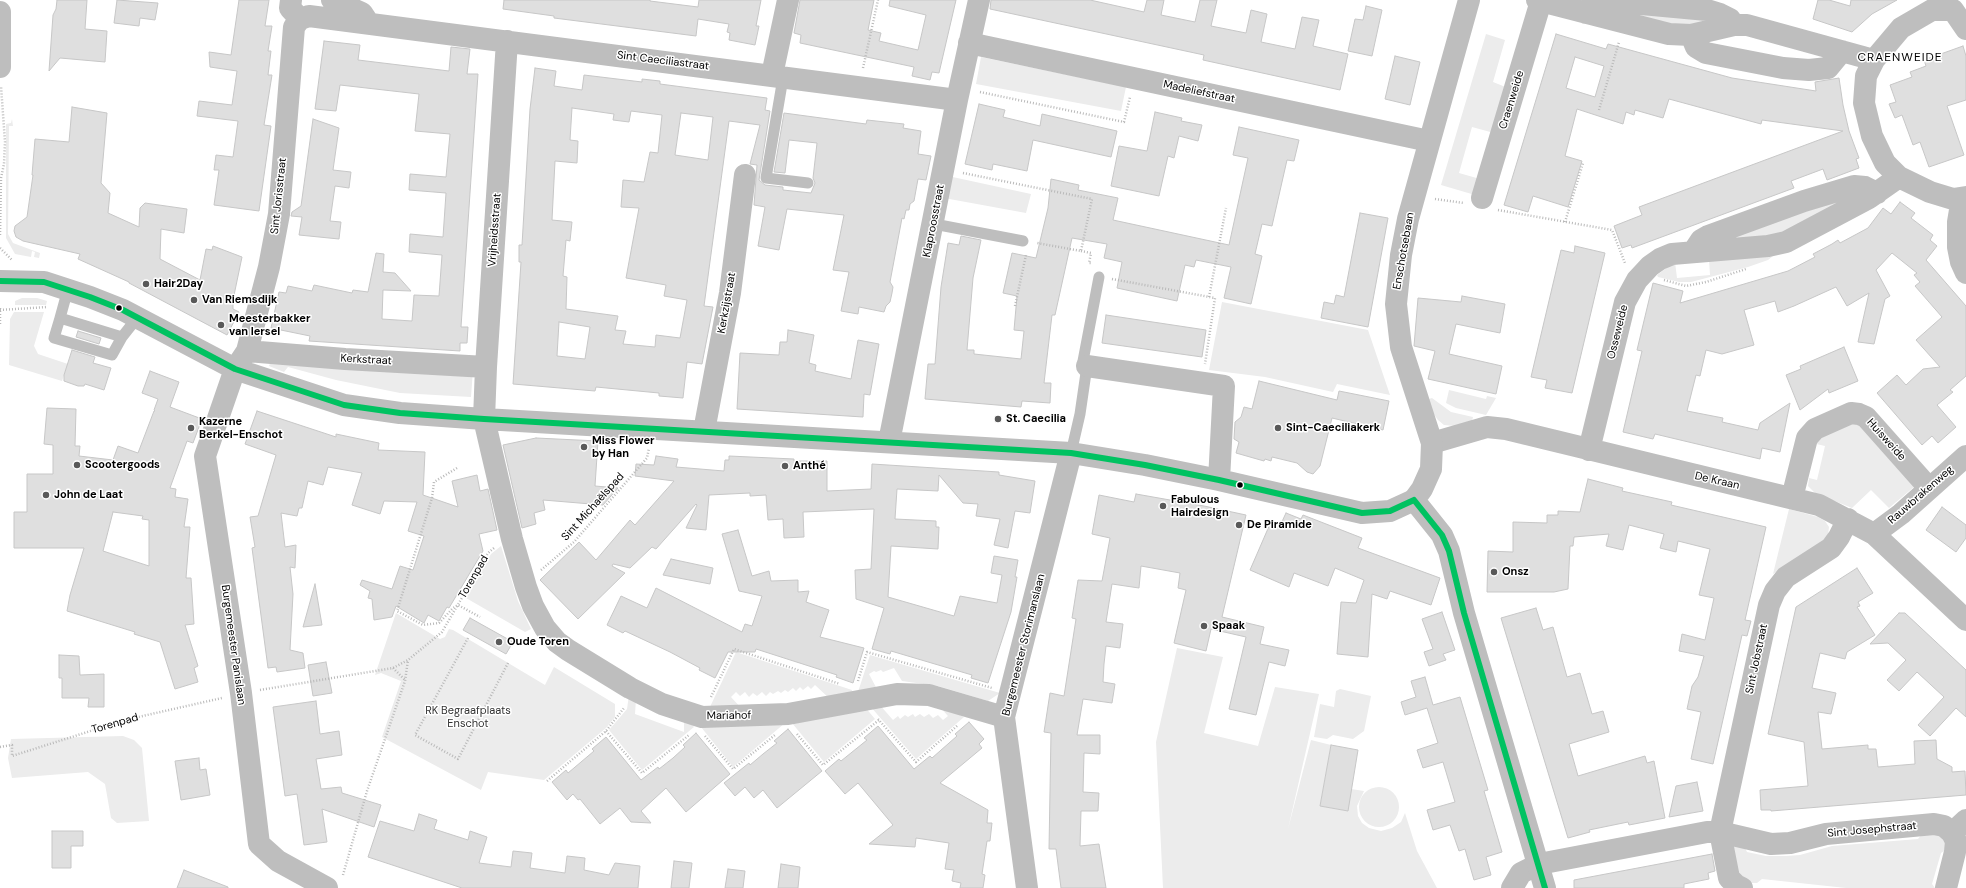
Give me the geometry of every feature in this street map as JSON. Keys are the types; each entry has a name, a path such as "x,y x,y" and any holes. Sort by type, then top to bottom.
{"street":[{"path":"332,0 362,13 369,24"},
{"path":"777,76 788,0"},
{"name":"Klaproosstraat","path":"890,442 934,224 958,94 979,0"},
{"name":"Enschotsebaan","path":"1414,500 1422,489 1431,469 1432,443 1401,347 1396,304 1401,255 1408,219 1469,0"},
{"name":"Craenweide","path":"1483,204 1539,1 1669,34 1691,35 1734,25 1747,26 1874,60"},
{"name":"Craenweide","path":"1586,13 1594,2 1609,1 1707,10 1730,18 1734,25"},
{"name":"Sint Caeciliastraat","path":"295,10 309,16 858,87 958,94"},
{"name":"Sint Jorisstraat","path":"235,369 247,351 269,267 279,214 295,10"},
{"path":"1966,29 1953,10 1932,10 1901,28 1874,60 1866,76 1864,103 1872,136 1885,163 1899,177 1930,192 1953,198 1964,198 1958,222 1958,247 1961,262 1966,273"},
{"path":"0,12 0,66"},
{"path":"1691,35 1696,46 1706,53 1783,68 1809,70 1828,68 1842,51"},
{"name":"Vrijheidsstraat","path":"484,419 507,41"},
{"name":"Madeliefstraat","path":"969,43 1429,141"},
{"name":"Kerkzijstraat","path":"704,431 730,293 745,175"},
{"name":"Osseweide","path":"1589,450 1625,302 1641,275 1660,258 1672,254 1768,246 1786,242 1877,193 1899,177"},
{"path":"1693,252 1701,240 1708,236 1811,198 1854,186 1865,187 1877,193"},
{"path":"0,281 44,282 68,289 123,310 235,369 344,405 400,413 484,419 1071,453 1145,465 1218,480 1362,513 1390,511 1414,500 1442,535 1449,551 1464,613 1545,888"},
{"name":"Kerkstraat","path":"247,351 345,359 486,367"},
{"path":"1087,366 1224,386 1218,480"},
{"name":"Burgemeester Panislaan","path":"235,369 205,456 241,693 259,844 278,861 334,884"},
{"name":"Huisweide","path":"1792,498 1807,438 1815,429 1851,413 1866,417 1929,488"},
{"path":"484,419 512,539"},
{"name":"De Kraan","path":"1432,443 1487,427 1506,429 1819,505 1874,534 1966,620"},
{"name":"Burgemeester Storimanslaan","path":"1027,888 1004,717 1071,453"},
{"name":"Rauwbrakenweg","path":"1874,534 1901,514 1966,456"},
{"name":"Sint Jobstraat","path":"1720,832 1769,605 1775,591 1786,577 1831,548 1840,537 1848,519"},
{"name":"Mariahof","path":"512,539 533,606 545,628 557,642 630,688 662,704 699,728 788,714 855,693 929,695 1004,717"},
{"name":"Sint Josephstraat","path":"1512,888 1521,873 1539,864 1707,832 1720,832 1772,844 1790,843 1826,834 1934,824 1959,827 1955,852 1946,888"},
{"path":"1720,832 1729,878 1736,885 1742,888"}],"lane":[{"path":"777,76 766,178 808,183"},
{"path":"934,224 1026,241"},
{"path":"1071,453 1080,414 1087,366 1083,361 1099,277"},
{"path":"68,289 54,338 112,355 122,337 137,318"},
{"path":"60,318 122,337"}],"path":[{"path":"858,87 878,0"},
{"path":"1599,110 1625,24"},
{"path":"0,66 5,142 4,164 1,178 0,235"},
{"path":"958,94 1124,122 1135,78"},
{"path":"1566,222 1583,162"},
{"path":"944,169 1092,199 1081,251 1026,241 1015,306"},
{"path":"1431,198 1483,204 1566,222 1612,230 1629,273 1686,286 1706,282 1748,269"},
{"path":"1209,297 1226,208"},
{"path":"1099,277 1215,298 1203,383"},
{"path":"0,324 0,309 46,308 68,289"},
{"name":"Sint Michaëlspad","path":"526,587 549,562 574,542 647,458 653,428"},
{"path":"457,468 434,482 432,498 397,611 423,626 438,623 458,605 480,617"},
{"name":"Torenpad","path":"0,747 12,745 12,756 126,720 241,693 392,668 408,660 442,632 488,553 498,544 512,539"},
{"path":"468,638 415,735 458,759 508,663"},
{"path":"606,731 642,773 699,728 734,649 855,693 916,762 976,708"},
{"path":"334,884 405,681 408,660"},
{"path":"392,668 405,681"},
{"path":"547,781 606,731 624,708 630,688"},
{"path":"794,730 824,765 879,720"},
{"path":"699,728 733,769 777,733"}],"green space":[{"path":"1600,6 1722,18 1672,28"},
{"path":"1486,34 1505,40 1493,82 1508,88 1494,133 1472,127 1459,173 1480,179 1475,195 1441,185"},
{"path":"981,57 1126,87 1121,111 976,84"},
{"path":"12,119 13,126 9,126 8,234 13,243 40,253 39,258 34,257 35,252 32,251 31,257 15,254 6,238 6,124 11,123"},
{"path":"948,176 1031,194 1026,213 944,198"},
{"path":"1859,192 1786,232 1764,241 1717,238"},
{"path":"1773,256 1768,260 1748,267 1691,282 1679,282 1658,277 1657,275 1675,262 1677,278 1710,275 1709,259"},
{"path":"22,298 37,298 47,301 46,305 15,305 15,301"},
{"path":"1222,302 1368,330 1390,395 1337,384 1333,392 1265,377 1209,370"},
{"path":"14,312 44,312 34,346 38,354 68,364 62,381 9,365 10,319"},
{"path":"273,356 473,370 471,397 400,393 336,380 288,367 284,372 269,366"},
{"path":"1449,390 1486,399 1487,396 1496,398 1486,415 1456,408 1446,403"},
{"path":"1432,398 1451,412 1473,417 1472,421 1455,426 1444,425 1433,413 1429,399"},
{"path":"1858,420 1914,487 1889,508 1871,490 1852,508 1815,493 1808,486 1809,478 1817,480 1825,446 1812,443 1813,440"},
{"path":"1789,509 1818,517 1825,521 1829,527 1828,535 1824,541 1773,574"},
{"path":"501,546 518,601 531,629 525,632 466,598 491,554"},
{"name":"RK Begraafplaats Enschot","path":"396,613 440,639 445,637 449,629 453,630 545,685 554,667 615,704 615,717 606,728 544,780 488,772 481,790 382,737 401,681 381,673 375,675"},
{"path":"1177,648 1223,657 1204,733 1258,746 1275,687 1319,694 1288,829 1311,740 1331,745 1320,806 1347,811 1351,789 1364,791 1357,806 1358,816 1362,823 1369,828 1381,831 1392,828 1401,822 1405,813 1417,851 1437,888 1163,888 1156,742"},
{"path":"736,652 852,690 851,696 831,700 815,685 811,689 808,686 803,690 800,687 796,691 793,688 788,692 785,690 781,693 778,691 773,694 770,692 766,696 762,692 757,696 753,693 749,697 745,692 740,696 736,692 731,697 742,709 709,709"},
{"path":"870,655 1000,693 988,701 938,686 902,681 894,668 883,672 881,670 876,672 874,671 869,674 878,691 857,695"},
{"path":"1340,689 1371,696 1364,731 1353,739 1333,735 1327,739 1314,737 1320,704 1334,707 1336,691"},
{"path":"629,695 636,699 635,714 684,732 684,719 689,720 694,727 642,770 609,730 627,709"},
{"path":"879,704 893,720 898,716 900,719 905,715 908,717 913,714 915,717 920,714 924,717 929,714 933,718 938,715 943,720 948,716 938,705 964,717 916,759 870,706"},
{"path":"865,707 875,719 824,762 792,723"},
{"path":"785,723 733,767 701,727"},
{"path":"123,736 134,740 142,748 149,821 117,823 111,818 105,784 88,772 12,778 8,758 11,739"},
{"path":"1379,787 1387,789 1393,793 1397,799 1399,807 1397,815 1393,821 1387,825 1379,827 1371,825 1365,821 1361,815 1359,807 1361,799 1365,793 1371,789"},
{"path":"1935,833 1945,839 1947,849 1941,853 1932,884 1935,888 1846,888 1762,879 1757,883 1747,883 1740,879 1732,845 1745,848 1747,852 1766,856 1786,856 1800,855 1832,846 1918,839 1922,834"}],"building":[{"path":"57,0 87,0 85,29 107,31 105,62 60,58 49,71 53,15 56,9"},
{"path":"117,0 158,3 155,20 140,18 139,26 114,23"},
{"path":"239,0 269,0 265,26 272,26 268,51 271,51 268,75 272,75 264,125 271,126 259,211 214,205 219,170 214,170 216,155 233,157 238,121 197,116 199,101 232,105 237,71 210,67 209,52 231,55"},
{"path":"504,0 650,0 698,7 699,0 761,0 756,26 759,26 755,45 729,40 730,33 727,32 729,24 698,19 696,36 554,18 554,16 503,9"},
{"path":"800,0 874,0 868,30 881,33 879,41 918,50 926,15 889,6 890,0 956,0 939,73 932,72 930,80 912,76 914,67 800,43 801,35 794,33"},
{"path":"991,0 1090,0 1144,12 1147,0 1164,0 1161,15 1195,22 1200,0 1217,0 1211,26 1246,33 1251,10 1267,14 1261,42 1295,49 1302,17 1319,20 1313,46 1348,54 1340,90 1203,60 1204,55 990,9"},
{"path":"1818,0 1829,0 1850,6 1851,0 1897,0 1872,14 1852,32 1813,19"},
{"path":"1366,6 1382,10 1372,56 1348,51 1355,19 1363,20"},
{"path":"1556,34 1606,49 1608,44 1732,78 1816,91 1815,82 1839,78 1849,131 1859,158 1856,159 1859,168 1827,180 1823,169 1791,181 1794,188 1632,248 1631,245 1622,248 1614,226 1642,215 1639,207 1843,131 1762,120 1761,124 1669,99 1663,118 1635,110 1634,115 1626,112 1623,124 1577,109 1565,156 1582,161 1568,207 1533,196 1528,212 1504,205","holes":["1575,57 1604,66 1595,97 1566,88"]},
{"path":"324,41 360,45 358,60 449,71 451,47 470,49 467,74 478,74 461,327 468,327 467,343 460,343 460,351 309,341 310,336 271,328 279,292 286,293 288,286 312,291 314,285 352,293 353,290 368,292 376,253 384,254 383,272 395,273 411,291 383,290 382,319 412,321 414,295 439,296 442,255 409,252 410,234 443,237 446,193 409,190 410,174 446,177 450,134 415,131 419,94 340,85 336,111 315,109"},
{"path":"1963,46 1966,56 1966,100 1947,106 1964,155 1929,167 1920,142 1913,145 1902,115 1895,118 1889,104 1896,102 1890,85 1912,77 1910,72 1926,66 1924,60"},
{"path":"1395,56 1420,62 1410,105 1385,99"},
{"path":"535,68 556,71 554,86 582,90 584,75 642,82 642,79 660,81 660,84 767,98 765,110 770,111 759,180 765,185 783,187 783,190 811,193 815,183 813,178 817,143 789,140 785,173 774,172 784,113 866,124 867,120 904,124 903,128 921,131 918,154 931,156 926,180 918,179 914,201 910,204 909,210 906,210 904,219 902,218 890,282 893,287 890,302 886,306 884,312 859,307 858,314 841,311 849,272 833,270 844,215 787,209 779,250 758,246 765,207 754,205 757,165 750,164 760,125 729,121 704,306 713,307 702,364 687,362 683,398 659,396 659,393 596,387 595,391 513,384 521,262 519,262 519,245 522,245 530,109","holes":["572,108 614,114 613,120 629,122 631,111 662,115 658,153 650,152 644,182 623,180 621,207 639,208 626,278 666,285 664,296 687,300 680,338 656,335 655,347 623,344 626,331 615,330 618,316 566,309 567,277 563,276 566,240 570,241 572,222 552,220 555,161 577,163 578,141 570,140","681,113 713,117 708,160 675,155","559,322 590,327 585,359 557,356"]},
{"path":"979,104 1005,110 1003,117 1040,126 1042,114 1117,131 1111,157 1033,140 1027,171 993,164 992,170 965,164"},
{"path":"72,107 107,113 101,183 110,193 108,213 139,227 140,208 145,203 187,209 184,233 161,229 160,259 200,280 206,249 212,250 213,246 242,257 233,300 233,309 239,312 227,335 129,282 78,259 80,254 23,241 16,237 14,231 15,226 27,217 33,175 35,139 69,142"},
{"path":"1155,112 1182,118 1181,121 1202,125 1198,141 1179,136 1174,158 1168,156 1159,196 1111,186 1119,146 1147,151"},
{"path":"313,119 339,128 333,170 351,172 349,188 335,186 330,221 341,222 339,239 299,235 302,217 291,216 292,212 301,206"},
{"path":"1239,127 1299,140 1294,161 1287,160 1272,226 1262,224 1255,254 1262,256 1251,304 1224,298 1231,267 1196,260 1194,267 1185,265 1177,301 1117,288 1122,262 1104,258 1107,244 1072,238 1055,315 1052,315 1044,383 1051,383 1050,403 1022,401 1021,407 925,399 928,364 935,364 941,287 948,243 959,245 961,236 981,240 973,278 967,350 974,350 974,354 1021,359 1024,331 1014,330 1017,296 1003,293 1012,253 1036,258 1048,208 1051,179 1079,185 1078,190 1118,198 1113,220 1229,245 1248,158 1233,155"},
{"path":"1900,202 1915,213 1911,218 1933,235 1930,240 1937,246 1926,260 1966,306 1966,376 1950,390 1953,392 1937,405 1956,427 1938,443 1932,436 1922,445 1877,393 1897,375 1906,385 1923,369 1940,367 1916,340 1942,317 1915,286 1920,282 1914,275 1917,273 1892,253 1876,270 1890,296 1885,299 1874,344 1858,342 1869,293 1847,306 1836,287 1778,312 1775,301 1744,310 1754,345 1722,354 1706,350 1700,376 1696,375 1687,411 1723,418 1722,422 1758,430 1760,423 1790,403 1780,452 1762,448 1760,459 1655,434 1653,439 1623,432 1642,351 1637,350 1653,283 1683,291 1680,303 1788,271 1815,257 1813,254 1838,240 1840,243 1868,228 1883,208 1891,214"},
{"path":"1360,213 1388,218 1368,327 1321,318 1324,302 1334,304 1336,295 1344,297"},
{"path":"1575,246 1605,253 1572,393 1545,388 1547,380 1531,377 1561,250 1574,253"},
{"path":"1462,296 1505,304 1500,333 1456,324 1449,354 1502,366 1496,394 1428,379 1435,351 1414,346 1418,298 1461,302"},
{"path":"1106,315 1206,330 1202,357 1102,343"},
{"path":"788,330 814,335 809,363 816,365 815,371 851,379 858,340 879,344 870,395 864,394 863,417 737,409 740,353 779,355 780,342 787,342"},
{"path":"78,331 101,338 99,344 76,337"},
{"path":"1844,347 1858,381 1829,393 1828,389 1800,410 1786,375 1801,369 1800,366"},
{"path":"72,350 95,357 93,363 111,368 104,390 85,384 84,386 78,386 64,381 64,375"},
{"path":"150,371 179,382 170,407 202,419 193,443 187,441 170,488 176,489 175,497 188,499 184,527 190,527 186,578 191,578 194,624 185,625 198,666 194,668 198,682 175,689 160,642 134,634 135,632 67,611 70,595 84,548 14,548 14,512 27,512 27,474 53,474 53,445 44,444 47,408 76,409 75,446 80,446 79,456 113,460 118,446 138,453 155,411 154,410 158,399 142,393","holes":["113,512 143,516 142,519 149,520 149,566 103,551"]},
{"name":"Sint-Caeciliakerk","path":"1259,381 1337,400 1339,391 1389,401 1383,430 1332,418 1320,466 1313,474 1307,472 1297,463 1272,457 1271,461 1265,459 1264,461 1236,453 1239,442 1234,439 1235,422 1241,417 1244,407 1252,409"},
{"path":"257,411 336,437 336,434 379,443 378,450 425,452 423,495 458,507 452,481 477,475 480,491 488,489 497,530 479,534 483,551 449,608 447,607 439,621 428,615 424,623 396,606 392,617 374,620 372,599 368,598 370,591 360,585 362,580 392,589 400,566 413,570 424,536 408,531 417,502 384,501 380,514 352,505 362,473 328,467 323,485 308,481 302,508 299,508 297,516 281,513 285,547 296,545 295,568 290,567 293,594 290,650 303,653 305,668 277,672 276,667 268,668 252,548 255,547 250,517 258,516 276,455 245,444"},
{"path":"536,438 598,441 595,486 618,488 603,505 543,500 545,510 534,513 536,524 522,528 503,445"},
{"path":"656,456 678,459 676,467 724,471 725,460 729,460 729,456 794,459 794,461 827,461 827,491 871,489 872,464 999,472 999,475 1035,481 1030,513 1015,511 1008,548 994,545 1000,519 976,516 978,504 963,503 939,475 938,491 897,489 895,519 936,521 936,527 939,527 938,549 891,546 888,597 954,616 960,596 997,603 1002,575 991,573 994,556 1018,560 1015,577 1017,577 1011,612 988,683 971,678 972,675 891,651 890,654 872,649 884,608 856,599 855,570 871,569 874,509 803,512 804,537 784,538 783,519 768,520 766,495 750,496 750,493 709,495 706,530 686,528 697,505 696,504 656,549 652,547 630,568 613,564 612,566 625,573 578,619 540,580 579,542 596,560 630,520 635,525 674,481 635,476 636,464 654,465"},
{"path":"1588,479 1623,488 1622,491 1672,502 1671,505 1766,527 1745,620 1751,621 1747,636 1742,635 1713,764 1691,759 1701,712 1687,709 1692,686 1698,677 1704,656 1679,651 1682,634 1705,640 1714,598 1699,595 1710,549 1678,541 1676,552 1660,548 1664,534 1629,525 1623,550 1606,546 1609,534 1574,537 1573,546 1570,546 1568,589 1554,592 1487,592 1488,551 1513,552 1513,522 1547,523 1547,515 1558,515 1558,511 1580,512"},
{"path":"1136,494 1246,515 1222,617 1264,627 1260,644 1289,650 1285,666 1269,662 1256,715 1229,709 1246,637 1211,629 1206,651 1174,643 1186,590 1178,588 1180,573 1141,566 1139,588 1112,584 1106,622 1123,624 1120,648 1106,646 1103,682 1115,684 1112,703 1083,699 1077,735 1100,735 1100,754 1084,753 1083,792 1099,793 1098,811 1081,811 1080,846 1099,844 1106,888 1061,888 1056,849 1049,849 1051,733 1044,732 1050,693 1064,696 1076,619 1072,618 1078,580 1102,581 1110,538 1092,534 1099,495 1134,502"},
{"path":"1942,507 1966,525 1966,538 1956,552 1926,530"},
{"path":"1286,513 1301,519 1303,515 1362,538 1358,548 1440,578 1431,605 1390,591 1387,599 1372,594 1368,657 1337,654 1341,602 1356,603 1364,580 1335,568 1328,586 1294,573 1289,587 1250,570 1270,524 1279,528"},
{"path":"738,530 752,576 769,571 771,581 798,580 798,592 809,591 806,602 829,610 820,637 864,648 853,683 836,677 837,675 756,649 755,652 728,652 715,678 670,652 625,631 623,633 607,625 621,596 647,608 656,588 742,632 745,624 752,626 762,596 739,591 722,534"},
{"path":"671,559 713,568 710,584 663,575"},
{"path":"1857,568 1873,593 1858,602 1860,606 1857,607 1875,635 1847,652 1845,659 1820,653 1812,688 1836,693 1831,714 1818,712 1822,749 1868,745 1868,749 1876,749 1878,767 1915,764 1914,741 1936,740 1937,759 1952,767 1952,772 1965,771 1966,795 1771,811 1761,810 1760,790 1808,786 1804,742 1768,734 1796,607"},
{"path":"315,584 322,625 303,627"},
{"path":"1536,608 1543,630 1553,627 1567,677 1580,673 1592,714 1603,711 1609,732 1569,744 1578,776 1645,756 1647,763 1654,761 1665,818 1629,825 1628,822 1589,830 1590,832 1568,838 1501,618"},
{"path":"1442,612 1455,650 1443,654 1446,660 1429,666 1424,652 1433,649 1422,619"},
{"path":"1899,613 1905,613 1966,670 1966,717 1956,708 1930,736 1918,725 1944,697 1917,672 1899,691 1887,680 1906,660 1888,643 1870,644"},
{"path":"470,618 513,642 506,654 463,630"},
{"path":"59,655 79,656 80,675 104,674 104,707 88,707 89,698 62,698 62,678 59,678"},
{"path":"326,662 332,693 313,696 308,665"},
{"path":"1425,677 1433,705 1460,697 1488,790 1484,791 1502,852 1486,857 1491,875 1474,880 1465,849 1459,851 1450,825 1433,830 1427,810 1455,802 1443,762 1423,768 1417,750 1438,743 1427,708 1405,715 1401,702 1416,697 1411,681"},
{"path":"316,701 320,734 339,731 342,755 316,759 321,789 341,787 342,793 381,805 374,827 322,809 327,842 304,845 297,794 285,796 273,707"},
{"path":"969,722 984,739 979,744 982,748 940,783 988,810 987,823 992,823 990,841 987,841 982,874 985,875 983,888 960,888 961,883 952,881 954,870 945,869 949,843 916,838 915,847 869,844 893,825 858,783 845,794 825,771 839,759 841,761 867,740 864,738 878,726 914,769 930,756 932,758 957,736 955,734"},
{"path":"788,729 822,771 777,808 763,790 754,798 745,787 735,796 724,783 749,763 750,765 777,743 774,741"},
{"path":"696,733 730,774 686,812 666,788 641,811 651,823 631,822 620,808 600,824 580,799 578,800 573,794 567,800 552,782 566,770 568,773 594,751 592,749 606,737 641,780 673,758 685,747 683,745"},
{"path":"1331,745 1358,750 1348,811 1320,806"},
{"path":"199,758 200,770 206,769 210,795 181,800 175,761"},
{"path":"1697,782 1703,811 1669,817 1676,786"},
{"path":"419,814 437,820 434,829 468,840 470,831 487,837 479,863 511,867 513,851 532,853 530,868 565,873 567,856 585,858 584,870 609,875 615,863 640,866 638,888 462,888 368,857 380,821 414,831"},
{"path":"52,831 83,831 83,846 71,846 71,868 52,868"},
{"path":"1712,854 1715,871 1708,873 1709,879 1684,884 1684,888 1574,888 1574,880"},
{"path":"674,861 692,863 689,888 671,888"},
{"path":"781,864 800,867 798,888 778,888"},
{"path":"728,869 745,871 743,888 725,888"},
{"path":"184,870 228,887 228,888 177,888"}],"transit line":[{"path":"0,281 44,282 90,297 123,310 235,369 344,405 400,413 484,419 1071,453 1145,465 1219,480 1362,513 1390,511 1414,500"},
{"path":"1414,500 1442,535 1449,551 1464,613 1545,888"}],"place":[{"name":"Hair2Day","path":"146,284"},
{"name":"Van Riemsdijk","path":"194,300"},
{"name":"Meesterbakker van Iersel","path":"221,325"},
{"name":"St. Caecilia","path":"998,419"},
{"name":"Kazerne Berkel-Enschot","path":"191,428"},
{"name":"Sint-Caeciliakerk","path":"1278,428"},
{"name":"Miss Flower by Han","path":"584,447"},
{"name":"Scootergoods","path":"77,465"},
{"name":"Anthé","path":"785,466"},
{"name":"John de Laat","path":"46,495"},
{"name":"Fabulous Hairdesign","path":"1163,506"},
{"name":"De Piramide","path":"1239,525"},
{"name":"Onsz","path":"1494,572"},
{"name":"Spaak","path":"1204,626"},
{"name":"Oude Toren","path":"499,642"}],"district":[{"name":"CRAENWEIDE","path":"1900,58"}]}
